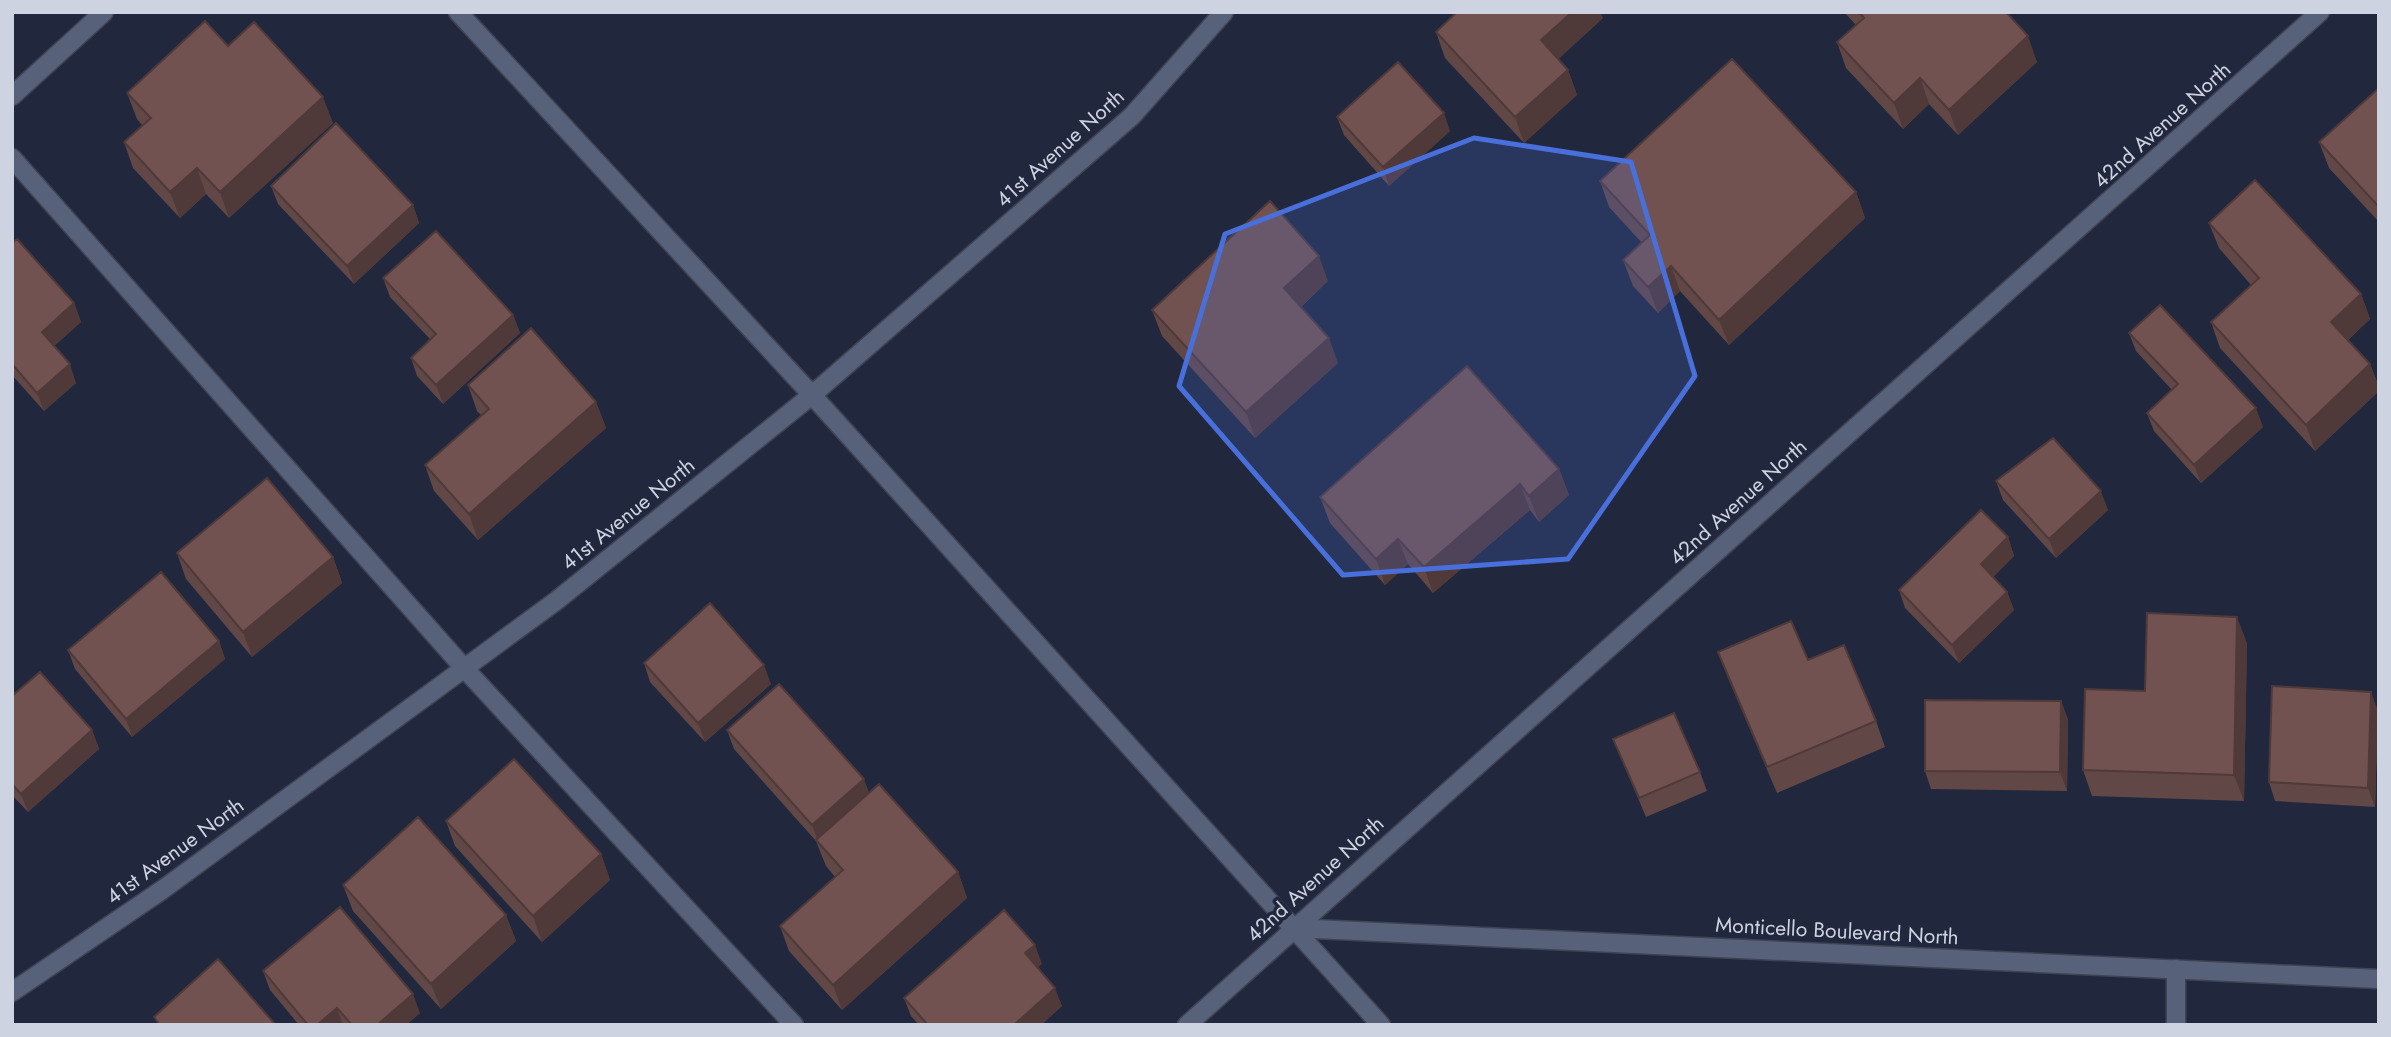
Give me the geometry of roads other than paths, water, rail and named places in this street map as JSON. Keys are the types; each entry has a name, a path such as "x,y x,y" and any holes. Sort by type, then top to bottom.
{"street":[{"path":"12,96 104,12"},
{"path":"458,12 812,395 1381,1025"},
{"name":"41st Avenue North","path":"12,992 162,890 465,669 556,601 812,395 1132,116 1224,12"},
{"name":"42nd Avenue North","path":"1186,1025 2320,12"},
{"path":"12,158 465,669 794,1025"},
{"name":"Monticello Boulevard North","path":"1293,928 2379,979"},
{"path":"2176,969 2176,1025"}]}
